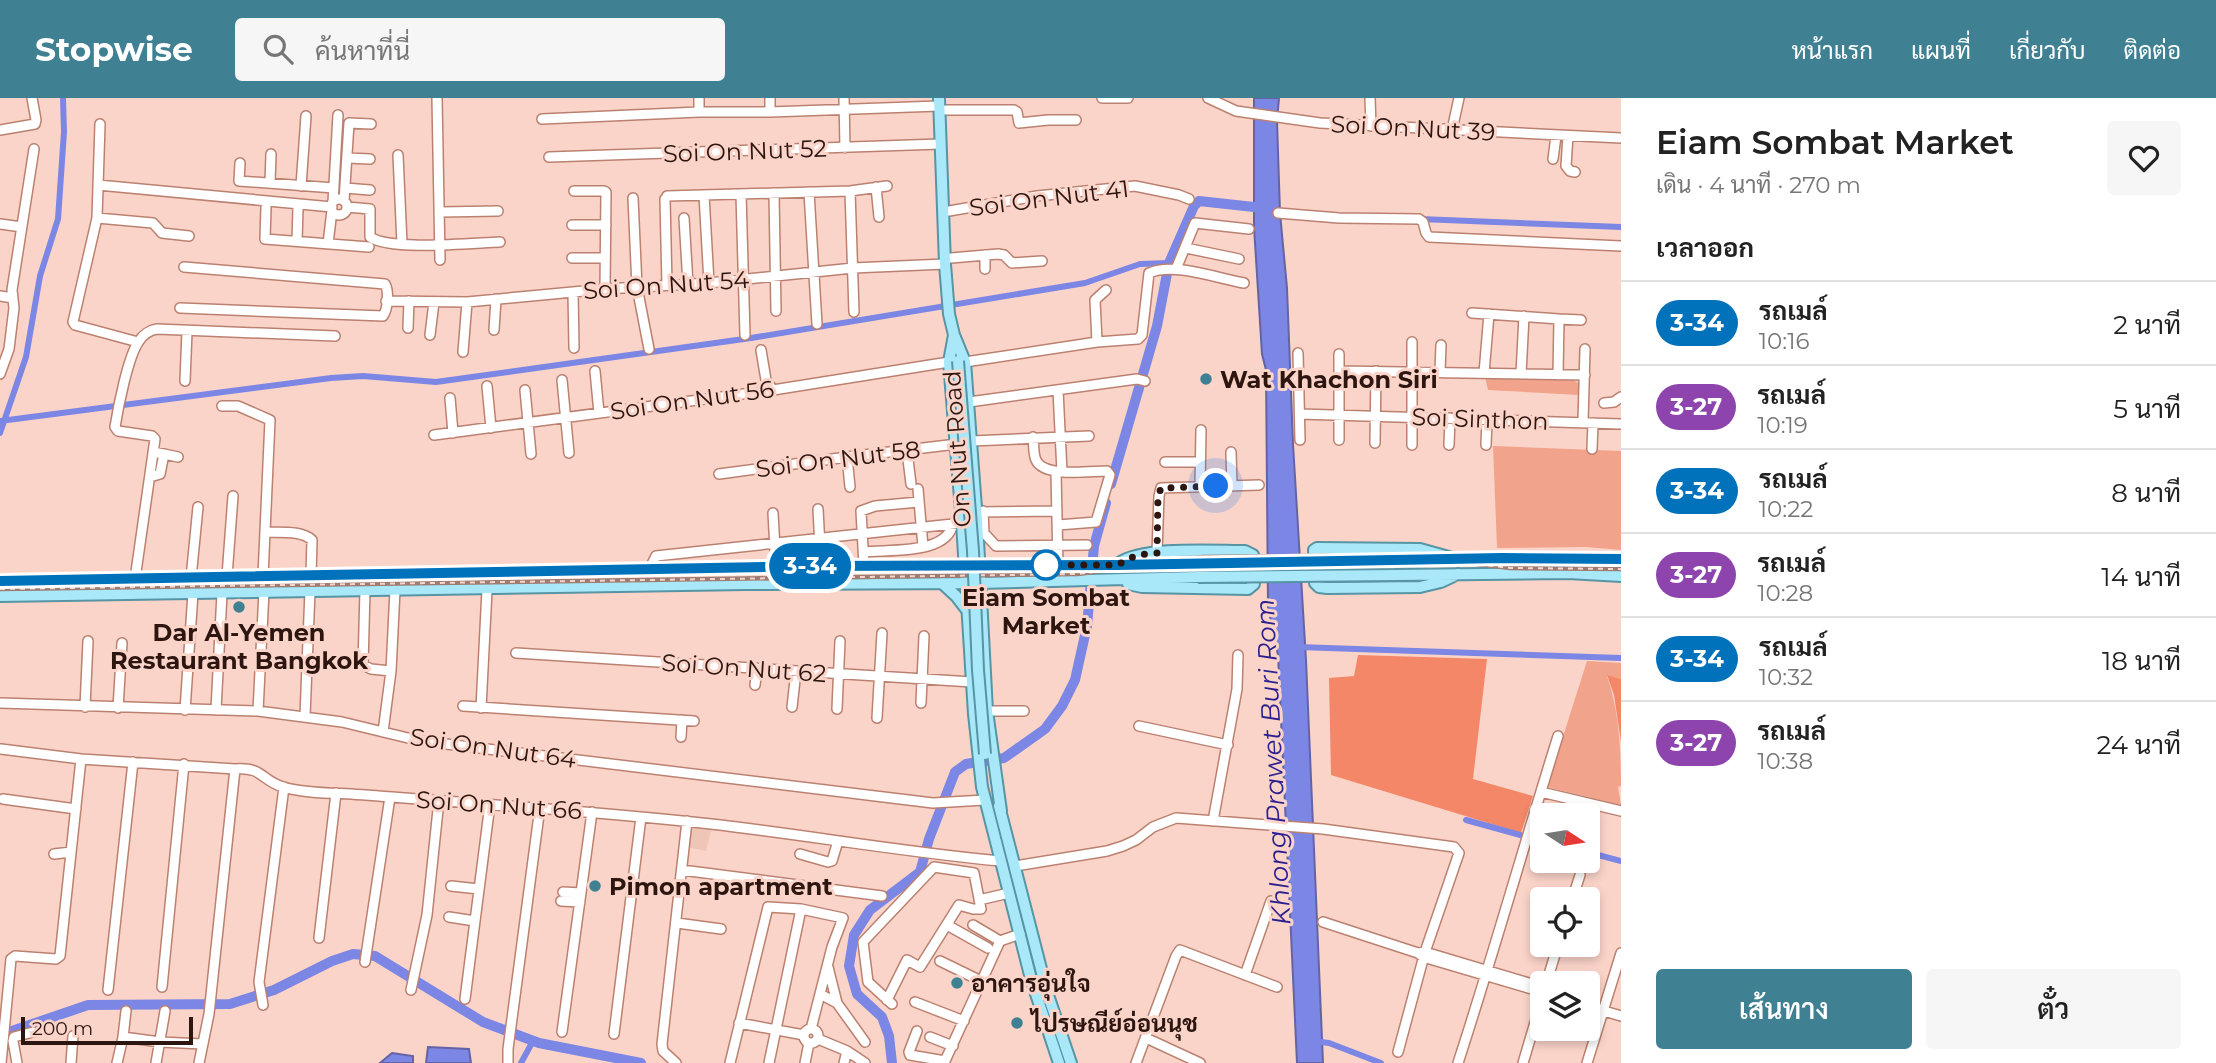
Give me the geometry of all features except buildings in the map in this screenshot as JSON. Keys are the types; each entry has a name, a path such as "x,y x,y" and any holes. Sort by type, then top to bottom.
{"main road":[{"name":"On Nut Road","path":"943,103 954,335 973,551 980,705 988,775 1000,861 1040,1011 1059,1063"},
{"name":"On Nut Road","path":"943,144 950,262"},
{"name":"On Nut Road","path":"957,362 969,402 979,515 982,632 987,711 996,785 995,812"},
{"name":"On Nut Road","path":"957,362 958,523 964,543 972,682 982,787 985,800 995,812 1016,866 1047,992 1071,1063"},
{"path":"958,523 968,527 979,515"},
{"path":"938,566 952,558 964,543"},
{"path":"978,543 986,559 1005,566"},
{"path":"1456,559 1420,549 1317,548 1314,550 1315,583 1319,587 1420,587 1458,575"},
{"path":"1116,580 1142,587 1248,589 1254,583 1253,555 1248,551 1137,555 1117,565"},
{"path":"0,580 821,566 1621,559"},
{"path":"410,573 411,590"},
{"path":"0,596 1396,575 1568,573 1621,576"},
{"path":"981,609 993,590 1005,582"},
{"path":"942,583 963,603 967,612"},
{"path":"969,633 975,626 982,632"}],"street":[{"path":"0,130 35,124 32,98"},
{"path":"437,98 440,260"},
{"path":"699,98 699,113"},
{"path":"770,98 770,112"},
{"path":"844,98 845,148"},
{"path":"1102,98 1128,98"},
{"path":"1370,98 1371,126"},
{"path":"1452,131 1459,98"},
{"name":"Soi On Nut 39","path":"1212,99 1236,111 1320,123 1621,138"},
{"path":"542,119 845,110 912,102 1014,110 1019,123 1076,120"},
{"path":"328,244 338,115"},
{"path":"301,186 306,116"},
{"path":"332,206 336,215 345,212 349,123 371,124"},
{"path":"100,124 97,218 73,322 75,325 138,342"},
{"path":"1553,159 1556,136"},
{"path":"1568,136 1566,166 1575,172"},
{"name":"Soi On Nut 52","path":"549,157 943,144"},
{"path":"0,374 9,349 14,308 12,290 34,149"},
{"path":"270,183 271,154"},
{"path":"398,155 401,244"},
{"path":"347,158 370,159"},
{"path":"240,163 239,181 334,188"},
{"path":"98,185 332,206"},
{"path":"667,285 666,198 850,191 882,186 879,217"},
{"name":"Soi On Nut 41","path":"948,211 1037,196 1135,186 1189,199"},
{"path":"345,188 370,190"},
{"path":"574,191 606,192 605,289"},
{"path":"850,191 854,312"},
{"path":"809,192 817,324"},
{"path":"774,193 776,311"},
{"path":"741,194 745,335"},
{"path":"704,195 709,283"},
{"path":"633,198 637,287 649,349"},
{"path":"332,206 338,200 370,209 370,237 375,241 440,245 500,242"},
{"path":"266,207 265,239 369,247"},
{"path":"297,241 298,208"},
{"path":"440,212 498,211"},
{"path":"1278,213 1339,218 1419,219 1429,237 1621,246"},
{"path":"97,218 153,223 162,233 189,236"},
{"path":"684,218 688,284"},
{"path":"1244,283 1169,269 1186,248 1195,223 1249,229"},
{"path":"0,224 22,227"},
{"path":"572,225 606,225"},
{"path":"1186,248 1239,259"},
{"path":"985,255 985,269"},
{"name":"Soi On Nut 54","path":"386,301 467,302 950,262 985,255 1004,255 1012,263 1042,261"},
{"path":"572,258 605,258"},
{"path":"180,307 383,316 385,313 385,284 184,267"},
{"name":"Soi On Nut 56","path":"434,435 1140,338 1149,273 1169,269"},
{"path":"1097,342 1095,300 1106,290"},
{"path":"572,292 574,348"},
{"path":"0,296 13,298"},
{"path":"494,330 496,299"},
{"path":"408,328 409,301"},
{"path":"430,335 434,302"},
{"path":"463,352 467,302"},
{"path":"1472,313 1581,320"},
{"path":"1484,373 1489,314"},
{"path":"1521,374 1524,316"},
{"path":"1558,374 1559,319"},
{"path":"135,579 155,439 152,436 116,430 118,410 138,342 153,329 335,336"},
{"path":"185,382 187,331"},
{"path":"1412,342 1412,445"},
{"path":"1440,372 1441,345"},
{"path":"1585,349 1588,422 1592,449"},
{"path":"761,350 766,380 772,390"},
{"path":"1298,353 1300,440"},
{"path":"1339,354 1339,440"},
{"path":"595,371 599,413"},
{"name":"Soi Sinthon","path":"1340,371 1585,375"},
{"path":"1375,443 1376,371"},
{"path":"562,380 569,453"},
{"path":"969,402 1141,380"},
{"path":"487,386 491,428"},
{"path":"525,390 531,454"},
{"path":"1058,390 1061,436 1057,511 1058,565"},
{"path":"1604,403 1614,402 1621,397"},
{"path":"450,398 453,433"},
{"path":"222,406 238,406 270,420 263,576"},
{"name":"Soi Sinthon","path":"1300,414 1621,424"},
{"path":"1448,445 1450,418"},
{"path":"1486,445 1488,419"},
{"path":"1200,486 1201,430"},
{"path":"972,441 1089,436"},
{"path":"1033,437 1035,460 1041,467 1059,472 1107,471 1110,475 1096,522 1058,525"},
{"name":"Soi On Nut 58","path":"719,474 957,444"},
{"path":"907,451 919,502 923,547"},
{"path":"153,452 178,457"},
{"path":"1231,452 1231,486"},
{"path":"149,477 160,474 164,454"},
{"path":"846,457 850,487"},
{"path":"1165,462 1200,462"},
{"path":"1157,553 1159,491 1163,488 1259,485"},
{"path":"227,576 233,496"},
{"path":"864,566 860,513 863,509 919,502"},
{"path":"191,578 198,507"},
{"path":"818,509 821,566"},
{"path":"1057,511 979,515 985,533 996,546 1087,545"},
{"path":"773,513 776,567"},
{"path":"649,570 656,556 958,523"},
{"path":"864,552 937,545 945,540 958,523"},
{"path":"266,532 303,534 310,538 311,575"},
{"path":"365,590 363,665 371,669 391,671"},
{"path":"383,732 391,671 395,590"},
{"path":"481,708 487,590"},
{"path":"258,711 264,591"},
{"path":"304,716 310,591"},
{"path":"185,709 193,593"},
{"path":"216,710 222,593"},
{"path":"877,718 882,633"},
{"path":"920,703 924,636"},
{"path":"85,707 88,641"},
{"path":"837,709 840,641"},
{"path":"118,708 122,643"},
{"name":"Soi On Nut 62","path":"516,653 972,682"},
{"path":"1213,821 1237,689 1238,656"},
{"path":"755,685 757,669"},
{"path":"792,707 796,671"},
{"name":"Soi On Nut 64","path":"0,703 258,711 342,722 438,743 933,803 985,800"},
{"path":"464,706 694,721"},
{"path":"987,711 1024,711"},
{"path":"681,737 682,720"},
{"path":"1139,726 1228,745"},
{"path":"1458,1063 1558,737"},
{"name":"Soi On Nut 66","path":"1,749 81,759 250,768 284,787 687,821 1000,861"},
{"path":"1,1063 11,958 56,959 60,956 81,759"},
{"path":"108,990 133,762"},
{"path":"162,987 184,764"},
{"path":"199,1063 211,998 235,769"},
{"path":"263,1005 260,982 284,787"},
{"path":"1541,792 1621,811"},
{"path":"319,938 337,793"},
{"path":"365,962 390,797"},
{"path":"3,799 76,809"},
{"path":"412,987 427,915 439,800"},
{"path":"465,999 490,804"},
{"path":"508,1063 540,807"},
{"path":"562,1032 592,812"},
{"path":"614,1034 641,817"},
{"path":"1016,866 1107,851 1136,840 1153,827 1169,820 1184,818 1317,829 1458,849 1459,853 1422,954 1398,1052"},
{"path":"676,1063 663,1051 662,1044 687,821"},
{"path":"800,855 832,861 838,841"},
{"path":"54,854 71,852"},
{"path":"934,867 974,873 981,909 959,905 947,925 920,967 907,960 890,1002 867,982 863,942 934,867"},
{"path":"682,870 882,896"},
{"path":"1576,887 1580,875"},
{"path":"452,886 479,889"},
{"path":"979,900 1009,893"},
{"path":"562,897 581,898"},
{"path":"1245,975 1271,901"},
{"path":"730,1063 768,907 801,909 843,918 820,994 806,1063"},
{"path":"769,1063 801,909"},
{"path":"449,917 475,921"},
{"path":"1323,922 1530,988"},
{"path":"677,923 721,929"},
{"path":"947,925 988,948"},
{"path":"973,925 1000,941"},
{"path":"917,1031 909,1052 912,1056 945,1061 1000,941 1020,934"},
{"path":"1136,1063 1180,950 1276,987"},
{"path":"1587,1063 1621,953"},
{"path":"940,961 981,981"},
{"path":"828,965 837,1003 864,1042"},
{"path":"1487,973 1530,983"},
{"path":"820,994 837,1003"},
{"path":"915,1002 964,1021"},
{"path":"1600,1006 1621,1016"},
{"path":"1600,1008 1621,1010"},
{"path":"156,1063 165,1010"},
{"path":"117,1063 126,1011"},
{"path":"739,1023 810,1037 846,1051 866,1063"},
{"path":"18,1063 14,1037 33,1032"},
{"path":"71,1063 73,1036"},
{"path":"123,1037 203,1044"},
{"path":"930,1037 953,1046"},
{"path":"1146,1038 1200,1063"},
{"path":"1523,1063 1530,1039"},
{"path":"844,1063 846,1051"}],"shaded area":[{"path":"1485,377 1571,379 1580,384 1579,395 1488,390"},
{"path":"1493,446 1621,451 1621,550 1586,547 1497,548"},
{"path":"1358,655 1487,659 1473,779 1533,796 1521,833 1331,775 1329,678 1354,676"},
{"path":"1587,661 1621,663 1621,679 1607,676 1619,730 1621,786 1618,787 1621,805 1547,787"},
{"path":"1607,675 1621,679 1621,742 1614,695"},
{"path":"688,823 712,827 706,851 686,847"}],"water":[{"path":"1254,98 1279,98 1277,121 1280,213 1287,288 1306,660 1323,1063 1297,1063 1278,655 1268,607 1266,370 1262,354 1254,227"},
{"path":"428,1047 469,1049 471,1063 426,1063"},
{"path":"392,1053 413,1056 413,1063 380,1063"}],"waterway":[{"path":"0,433 26,357 40,276 58,219 64,132 63,98"},
{"path":"1111,484 1157,326 1169,263 1194,206 1199,201 1263,206"},
{"path":"1420,219 1621,227"},
{"path":"0,421 331,378 363,376 436,382 751,338 1085,283 1140,264 1169,263"},
{"path":"892,1063 889,1036 882,1017 857,994 849,966 854,935 870,910 920,872 929,839 955,772 966,764 1004,758 1045,729 1062,706 1075,680 1087,626 1094,546 1106,503"},
{"path":"1298,647 1621,658"},
{"path":"1466,820 1530,838"},
{"path":"1600,855 1621,861"},
{"path":"0,1035 88,1005 230,1004 274,990 332,961 353,954 375,956 483,1022 539,1043 641,1063"},
{"path":"521,1063 533,1041"},
{"path":"1313,1041 1329,1043 1381,1063"}],"railway":[{"path":"0,589 1078,574 1203,557 1400,555 1510,568 1621,569"}],"bus line":[{"name":"3-34","path":"0,581 821,566 1117,565 1602,557 1621,559"}],"place":[{"name":"Wat Khachon Siri","path":"1206,379"},
{"name":"Eiam Sombat Market","path":"1046,565"},
{"name":"Dar Al-Yemen Restaurant Bangkok","path":"239,607"},
{"name":"Pimon apartment","path":"595,886"},
{"name":"อาคารอุ่นใจ","path":"957,983"},
{"name":"ไปรษณีย์อ่อนนุช","path":"1017,1023"}],"route":[{"path":"1046,565 1117,565 1137,555 1157,553 1158,496 1161,488 1216,486"}],"water label":[{"name":"Khlong Prawet Buri Rom","path":"1273,762"}]}
